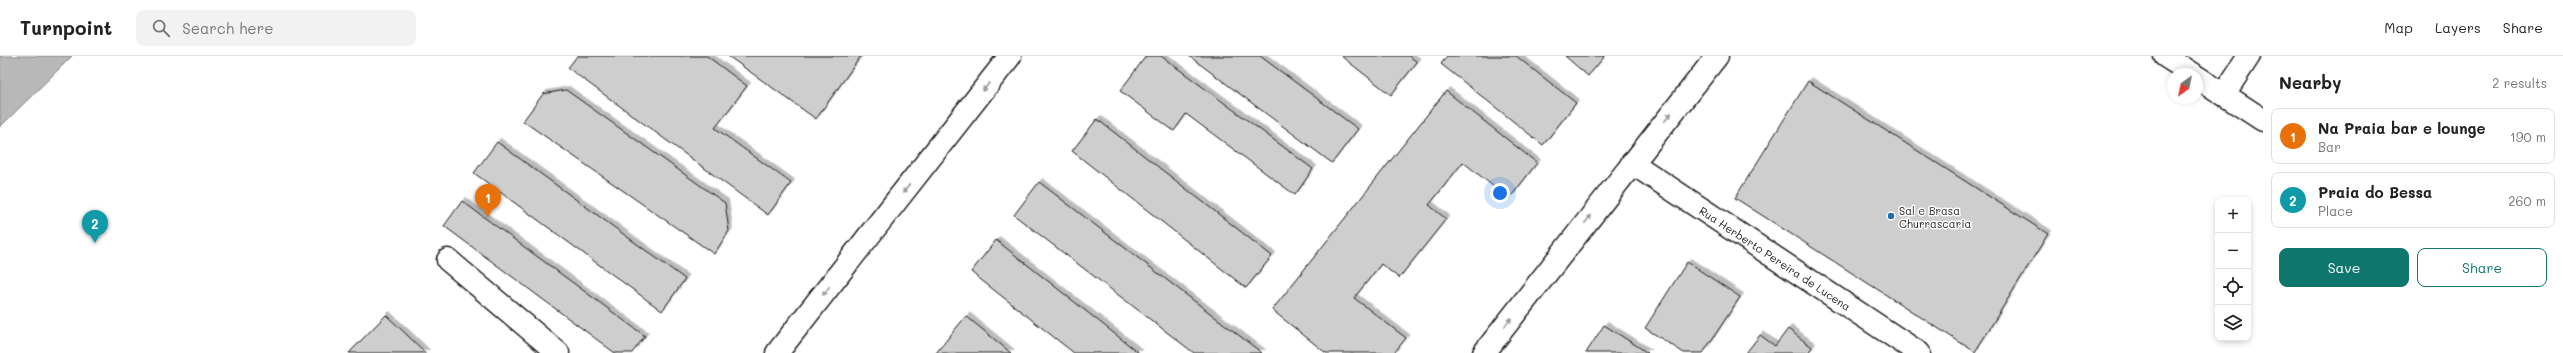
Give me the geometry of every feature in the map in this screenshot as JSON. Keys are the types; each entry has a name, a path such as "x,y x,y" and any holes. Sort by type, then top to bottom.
{"main road":[{"path":"777,353 1010,56"},
{"path":"1484,353 1717,56"},
{"path":"2165,56 2184,68"},
{"path":"2224,94 2249,56"},
{"path":"2203,81 2263,120"},
{"name":"Rua Herberto Pereira de Lucena","path":"1632,163 1920,353"},
{"path":"448,260 558,353"}],"shaded area":[{"path":"0,56 72,56 0,127"}],"building":[{"path":"577,56 707,56 747,86 715,128 791,183 768,215 568,68"},
{"path":"728,56 861,56 816,119"},
{"path":"1146,56 1161,56 1313,169 1295,195 1186,114 1174,131 1120,91"},
{"path":"1189,56 1260,56 1358,129 1332,163"},
{"path":"1341,56 1409,56 1417,62 1391,95"},
{"path":"1447,56 1516,56 1576,103 1543,145 1441,64"},
{"path":"1565,56 1605,56 1588,76"},
{"name":"Sal e Brasa Churrascaria","path":"1808,81 2048,234 1975,352 1735,198"},
{"path":"566,90 725,203 729,231 714,254 523,121 543,94"},
{"path":"1446,91 1537,163 1509,199 1463,162 1429,205 1446,219 1399,278 1381,264 1354,298 1406,338 1394,353 1326,353 1272,310"},
{"path":"1097,119 1272,256 1246,288 1072,151"},
{"path":"497,142 685,279 662,311 474,173"},
{"path":"1039,182 1262,353 1194,353 1014,215"},
{"path":"462,201 645,336 632,353 615,353 444,226"},
{"path":"996,240 1139,353 1074,353 971,272"},
{"path":"1687,262 1740,297 1703,353 1684,353 1645,328"},
{"path":"386,315 426,353 349,353"},
{"path":"966,316 1011,353 936,353"},
{"path":"1604,325 1648,353 1586,353"},
{"path":"1788,329 1812,347 1808,353 1746,353 1760,335 1775,346"}],"place":[{"name":"Sal e Brasa Churrascaria","path":"1891,216"},
{"name":"Na Praia bar e lounge","path":"488,217"},
{"name":"Praia do Bessa","path":"95,243"}]}
